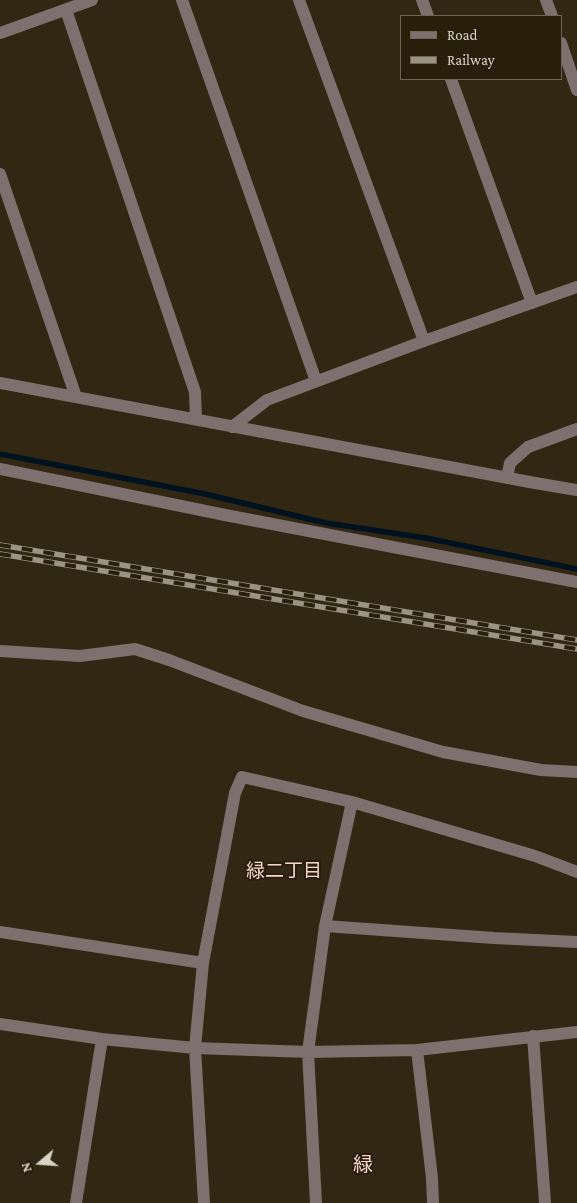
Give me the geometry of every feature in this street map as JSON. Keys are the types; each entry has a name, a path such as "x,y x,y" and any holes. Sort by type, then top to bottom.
{"street":[{"path":"0,33 92,0"},
{"path":"182,0 316,381"},
{"path":"299,0 424,341"},
{"path":"422,0 428,15"},
{"path":"546,0 552,15"},
{"path":"66,10 196,392 196,419"},
{"path":"562,46 577,90"},
{"path":"451,80 532,303"},
{"path":"0,174 76,397"},
{"path":"232,427 267,400 424,341 577,288"},
{"path":"0,383 577,490"},
{"path":"507,478 510,463 528,447 577,429"},
{"path":"0,469 225,515 577,582"},
{"path":"0,651 80,656 135,649 303,711 444,752 541,770 577,772"},
{"path":"204,1203 195,1048 203,963 235,793 242,776 352,802 534,856 577,872"},
{"path":"316,1203 308,1052 325,926 352,802"},
{"path":"325,926 577,942"},
{"path":"0,932 203,963"},
{"path":"0,1024 102,1039 195,1048 308,1052 417,1050 577,1032"},
{"path":"533,1036 545,1203"},
{"path":"76,1203 102,1039"},
{"path":"417,1050 432,1178 433,1203"}],"waterway":[{"path":"0,454 205,494 326,523 426,538 577,569"}],"railway":[{"path":"0,545 577,640"},
{"path":"0,554 577,649"}],"district":[{"name":"緑二丁目","path":"284,871"},
{"name":"緑","path":"363,1165"}]}
